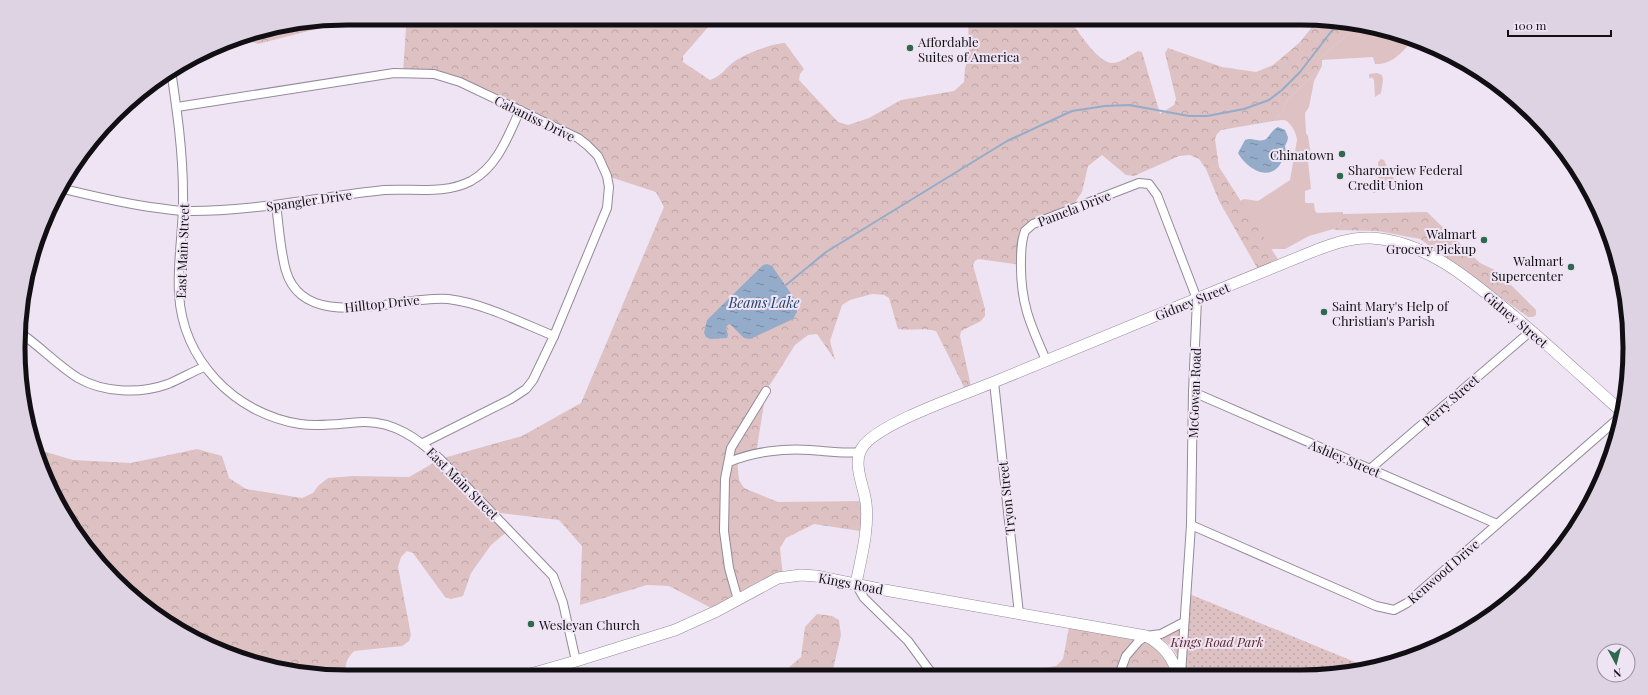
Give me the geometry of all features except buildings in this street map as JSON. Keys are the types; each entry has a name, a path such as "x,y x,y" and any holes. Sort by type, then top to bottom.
{"street":[{"name":"Cabaniss Drive","path":"176,107 394,73 434,74 449,78 578,138 598,156 603,166 609,187 607,208 554,336 533,380 520,394 423,443"},
{"name":"East Main Street","path":"172,77 183,167 184,211 179,273 179,295 182,314 190,342 204,367 218,383 231,393 268,416 300,424 321,426 378,422 397,428 423,443 553,576 563,603 576,661"},
{"name":"Spangler Drive","path":"66,189 129,204 184,211 229,210 385,190 445,189 460,186 480,175 487,169 497,157 520,110"},
{"name":"McGowan Road","path":"1139,183 1147,183 1157,195 1197,299 1193,392 1191,524 1181,670"},
{"name":"Pamela Drive","path":"1046,360 1033,331 1022,295 1021,243 1025,230 1033,224 1139,183"},
{"name":"Hilltop Drive","path":"276,205 286,270 293,285 311,301 331,308 347,308 428,299 460,301 477,305 554,336"},
{"name":"Gidney Street","path":"860,452 871,438 896,423 1046,360 1329,246 1360,238 1381,238 1405,244 1436,258 1483,290 1617,408"},
{"name":"Perry Street","path":"1370,469 1531,331"},
{"path":"26,336 79,378 108,389 151,389 174,382 204,367"},
{"name":"Tryon Street","path":"994,382 1019,614"},
{"path":"738,600 729,568 724,531 725,479 731,448 766,391"},
{"name":"Ashley Street","path":"1193,392 1497,524"},
{"name":"Kenwood Drive","path":"1191,524 1376,606 1394,610 1407,603 1614,422"},
{"path":"729,462 756,454 790,449 849,453 860,452 859,473 866,502 867,520 856,584 864,598 908,641 929,670"},
{"name":"Kings Road","path":"542,670 675,630 717,611 772,581 801,574 1146,636 1159,643 1168,652 1176,670"},
{"path":"1121,670 1130,650 1146,636 1161,634 1184,622"}],"green space":[{"path":"405,25 710,25 683,56 683,62 710,80 717,77 732,63 745,55 759,49 785,43 804,69 800,74 799,80 838,122 848,125 869,118 901,100 954,91 964,82 965,68 969,55 968,25 1073,25 1095,52 1107,62 1116,63 1138,51 1142,52 1160,114 1174,105 1176,99 1165,53 1168,48 1222,67 1256,72 1273,65 1299,43 1313,26 1354,30 1320,58 1318,61 1318,71 1287,100 1282,113 1273,121 1221,130 1215,139 1219,167 1281,264 1260,273 1219,201 1206,169 1199,159 1190,155 1179,156 1134,176 1126,175 1102,155 1088,166 1082,192 1070,210 1029,226 1021,265 978,259 975,261 973,265 985,309 985,316 981,321 961,331 960,336 972,391 967,393 936,331 927,329 898,329 889,298 884,295 872,294 850,300 842,305 830,341 835,360 817,334 808,335 795,345 766,391 756,454 737,459 739,480 744,488 778,502 866,501 866,532 814,524 786,538 780,548 783,577 717,611 669,586 647,585 580,605 582,546 559,520 492,512 509,530 491,545 471,573 463,596 451,599 445,597 413,553 407,551 401,557 398,567 411,635 409,641 402,646 354,651 346,663 346,670 285,664 244,653 205,637 186,627 168,616 119,576 79,527 58,490 42,451 73,460 131,463 197,449 222,456 229,478 246,489 302,498 313,493 318,486 328,478 353,476 409,477 440,459 522,436 581,403 664,207 656,192 607,176 587,145 460,82 403,73 406,27"},
{"path":"328,26 258,44 248,41 285,31"},
{"path":"1354,30 1384,36 1409,44 1392,60 1381,64 1375,64 1373,57 1322,60 1322,66 1314,81 1309,107 1305,113 1306,133 1308,136 1311,156 1308,161 1311,189 1305,191 1305,202 1314,203 1315,211 1317,213 1343,212 1343,219 1337,228 1309,236 1285,249 1271,249 1240,201 1244,199 1258,201 1290,180 1297,137 1293,128 1288,122 1283,120 1273,121 1282,113 1287,100 1318,71 1318,61"},
{"path":"1377,73 1382,75 1383,80 1381,93 1375,97 1374,80 1372,77 1370,79 1369,74"},
{"path":"1381,159 1384,160 1390,174 1400,185 1401,192 1396,192 1395,186 1378,187 1377,192 1373,193 1373,186 1378,183 1378,162"},
{"path":"1427,212 1480,263 1497,271 1536,310 1536,315 1533,317 1528,317 1420,239 1378,231 1333,230 1340,224 1343,214"},
{"name":"Kings Road Park","path":"1187,593 1361,664 1300,670 1181,670"},
{"path":"817,614 832,616 839,620 841,635 833,670 786,670 801,657 805,627"},
{"path":"1070,622 1146,636 1174,670 1031,670 1056,666 1063,659"},
{"path":"1181,629 1180,660 1172,647 1161,638"}],"water":[{"path":"1278,127 1285,130 1288,137 1285,146 1286,152 1284,158 1274,171 1268,173 1256,170 1246,163 1238,153 1245,140 1264,140"},
{"name":"Beams Lake","path":"767,264 772,266 794,298 797,312 793,319 750,339 744,338 729,324 726,327 728,335 727,338 710,339 706,337 704,333 707,320 763,265"}],"waterway":[{"path":"786,285 826,252 1007,141 1072,111 1105,106 1129,105 1189,116 1207,116 1244,109 1269,100 1282,90 1300,72 1335,27"}],"place":[{"name":"Affordable Suites of America","path":"910,48"},
{"name":"Chinatown","path":"1342,154"},
{"name":"Sharonview Federal Credit Union","path":"1340,176"},
{"name":"Walmart Grocery Pickup","path":"1484,240"},
{"name":"Walmart Supercenter","path":"1571,267"},
{"name":"Saint Mary's Help of Christian's Parish","path":"1324,312"},
{"name":"Wesleyan Church","path":"531,624"}]}
